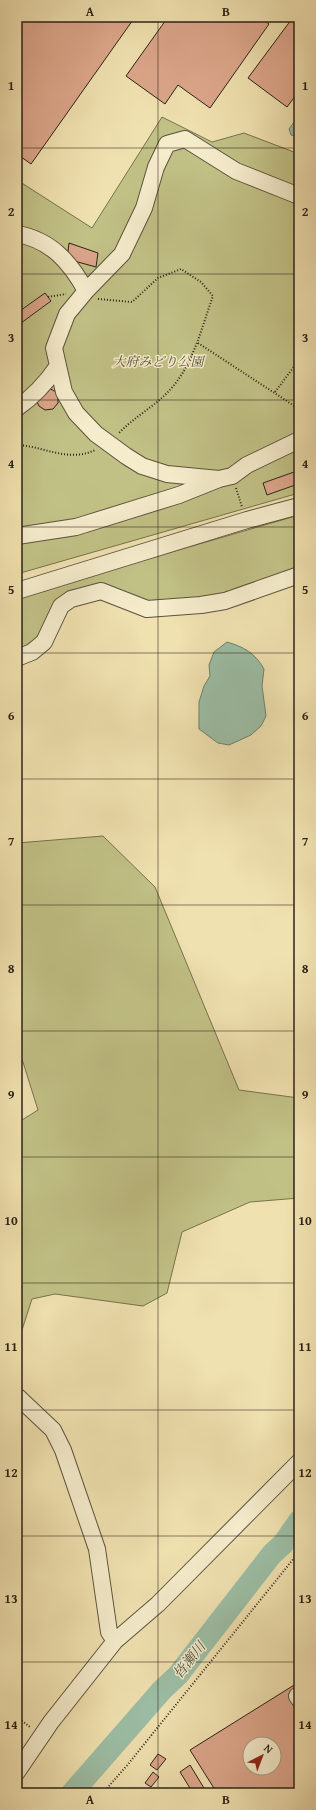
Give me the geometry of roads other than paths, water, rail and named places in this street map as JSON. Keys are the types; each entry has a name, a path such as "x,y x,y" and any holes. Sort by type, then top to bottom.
{"street":[{"path":"225,477 167,474 142,466 96,434 76,413 64,392 57,367 54,348 67,314 83,294 122,254 144,208 156,167 167,144 185,139 236,171 299,196"},
{"path":"17,234 46,244 57,252 73,271 83,294"},
{"path":"17,408 26,402 47,381 57,367"},
{"path":"17,536 76,527 179,495 225,477 299,440"},
{"path":"17,591 247,520 299,506"},
{"path":"17,658 32,652 44,642 61,606 71,599 101,591 147,609 201,605 225,601 299,575"},
{"path":"17,1396 53,1430 63,1450 97,1549 109,1632 114,1641"},
{"path":"17,1772 41,1737 114,1641 163,1599 299,1462"}],"waterway":[{"name":"皆瀬川","path":"72,1793 162,1690 178,1675 272,1554 283,1544 299,1521"}],"park label":[{"name":"大府みどり公園","path":"158,361"}]}
